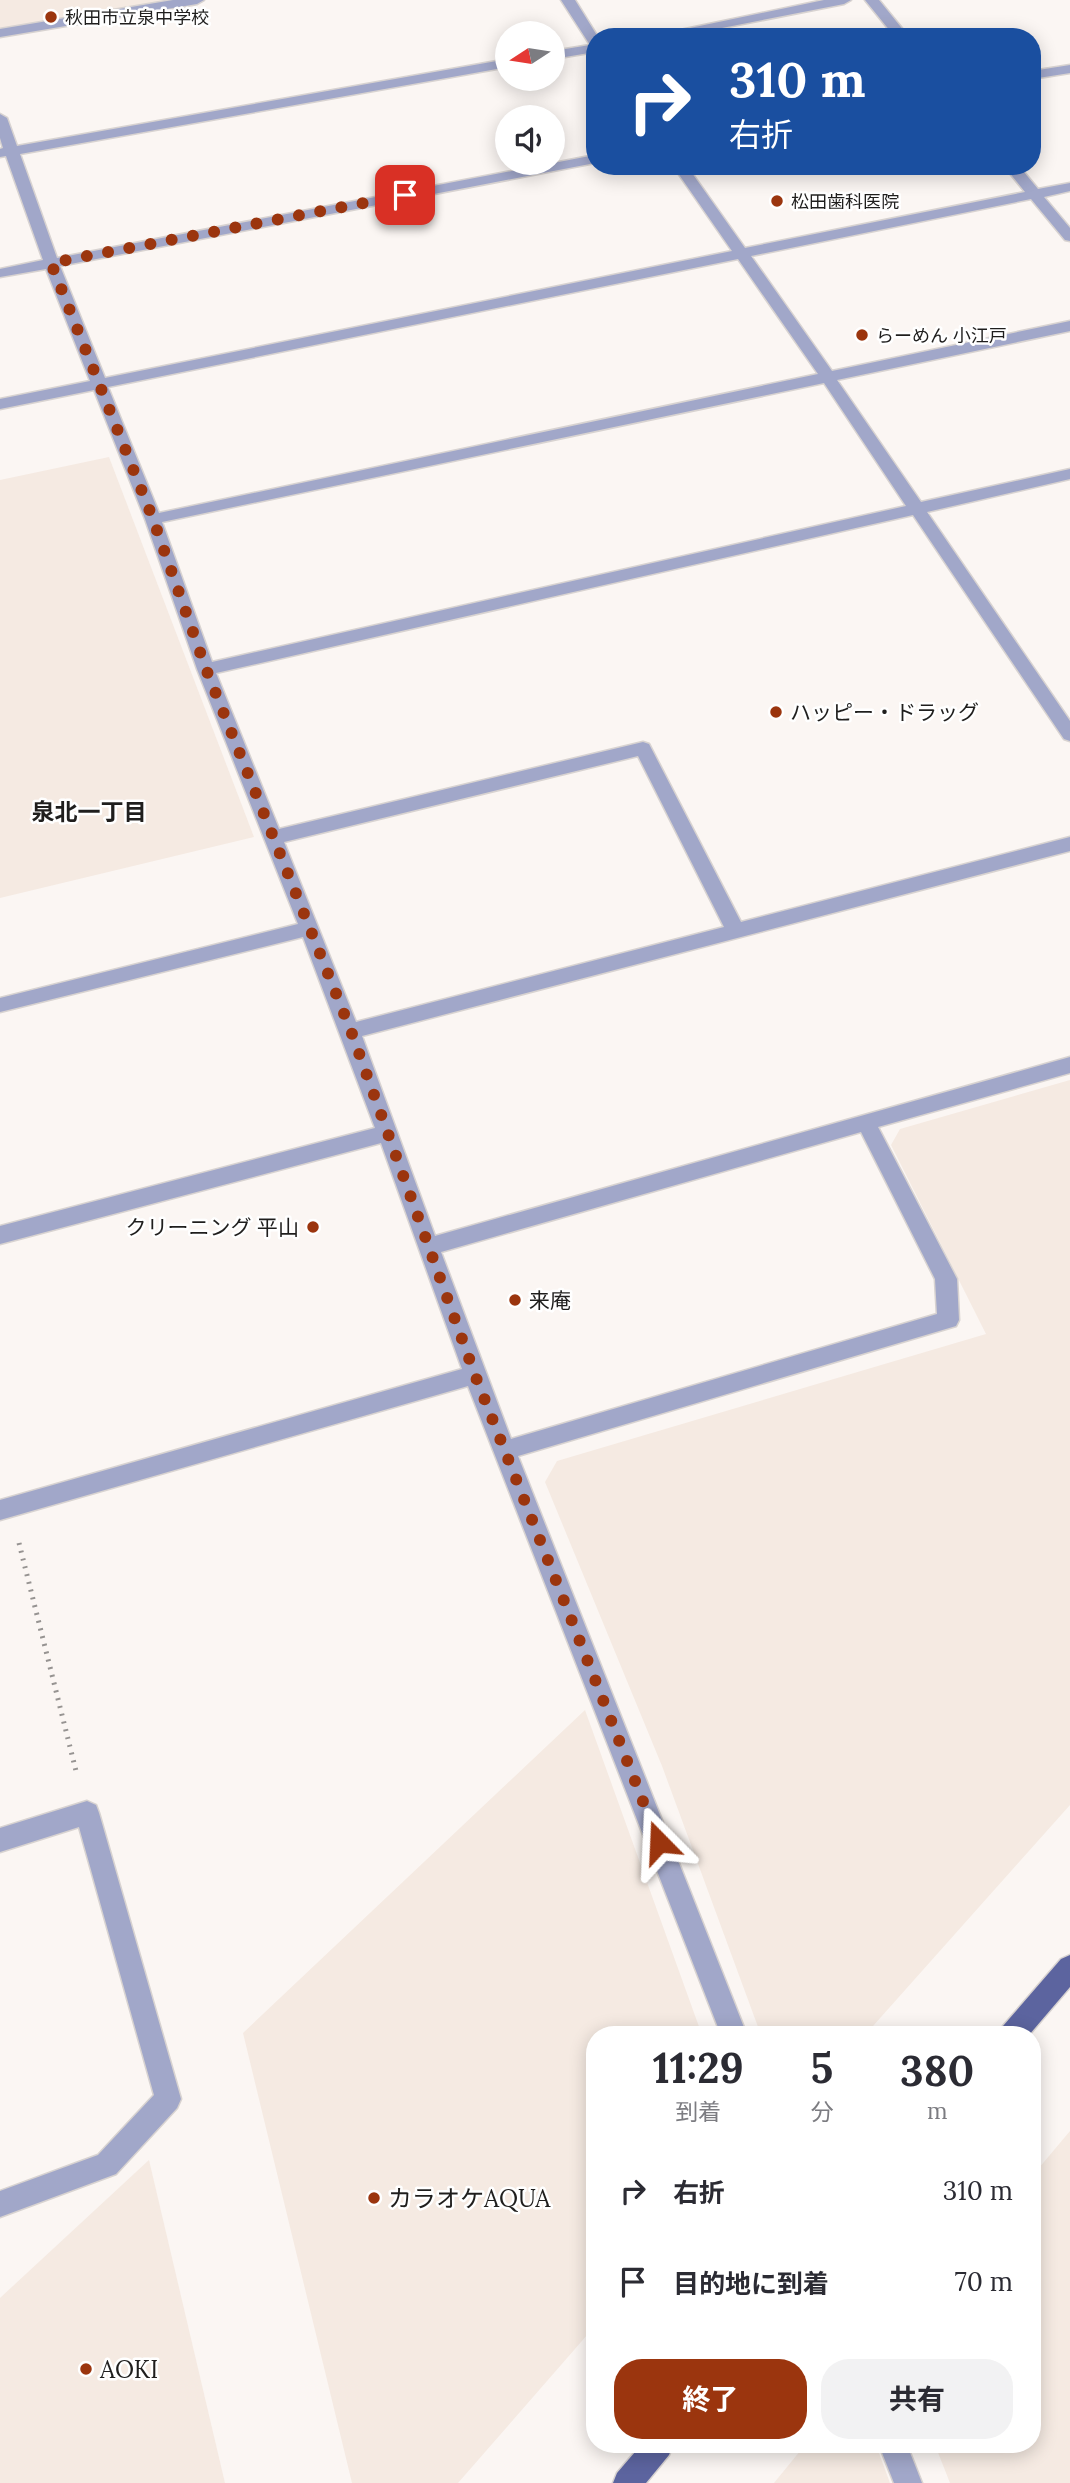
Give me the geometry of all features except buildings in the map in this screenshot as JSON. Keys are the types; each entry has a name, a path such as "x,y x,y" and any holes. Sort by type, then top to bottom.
{"main road":[{"path":"1020,2026 1070,1968"},
{"path":"627,2483 652,2453"}],"street":[{"path":"0,33 197,0"},
{"path":"568,0 586,28"},
{"path":"700,28 844,0"},
{"path":"872,0 895,28"},
{"path":"565,53 586,50"},
{"path":"6,151 495,65"},
{"path":"1041,74 1070,69"},
{"path":"0,118 6,151 153,519 206,669 351,1031 431,1246 475,1375 730,2026"},
{"path":"0,273 586,161"},
{"path":"686,175 829,379 1070,735"},
{"path":"1019,175 1070,237"},
{"path":"0,404 1070,187"},
{"path":"153,519 829,379 1070,326"},
{"path":"206,669 1070,474"},
{"path":"275,836 643,748 735,929"},
{"path":"351,1031 1070,844"},
{"path":"0,1005 311,928"},
{"path":"431,1246 1070,1065"},
{"path":"505,1450 947,1320 946,1279 866,1123"},
{"path":"0,1235 388,1133"},
{"path":"5,1508 475,1375"},
{"path":"0,1840 87,1813 168,2099 107,2165 0,2204"},
{"path":"896,2453 908,2483"}],"path":[{"path":"5,1508 87,1813"}],"shaded area":[{"name":"秋田市立泉中学校","path":"0,0 204,0 0,35"},
{"path":"109,457 254,837 0,898 0,480"},
{"path":"1070,1080 1070,1805 873,2026 758,2026 662,1766 545,1482 557,1461 986,1334 891,1145 900,1129"},
{"path":"585,1710 699,2026 586,2026 586,2336 458,2483 352,2483 243,2033"},
{"path":"1070,2131 1070,2483 950,2483 938,2453 1041,2453 1041,2165"},
{"name":"AOKI","path":"149,2160 225,2483 0,2483 0,2298"},
{"path":"798,2453 879,2453 890,2483 774,2483"}],"place":[{"name":"秋田市立泉中学校","path":"51,17"},
{"name":"松田歯科医院","path":"777,201"},
{"name":"らーめん 小江戸","path":"862,335"},
{"name":"ハッピー・ドラッグ","path":"776,712"},
{"name":"クリーニング 平山","path":"313,1227"},
{"name":"来庵","path":"515,1300"},
{"name":"カラオケAQUA","path":"374,2198"},
{"name":"AOKI","path":"86,2369"}],"district":[{"name":"泉北一丁目","path":"89,811"}],"route":[{"path":"405,195 51,263 153,519 206,669 351,1031 431,1246 475,1375 659,1842"}]}
